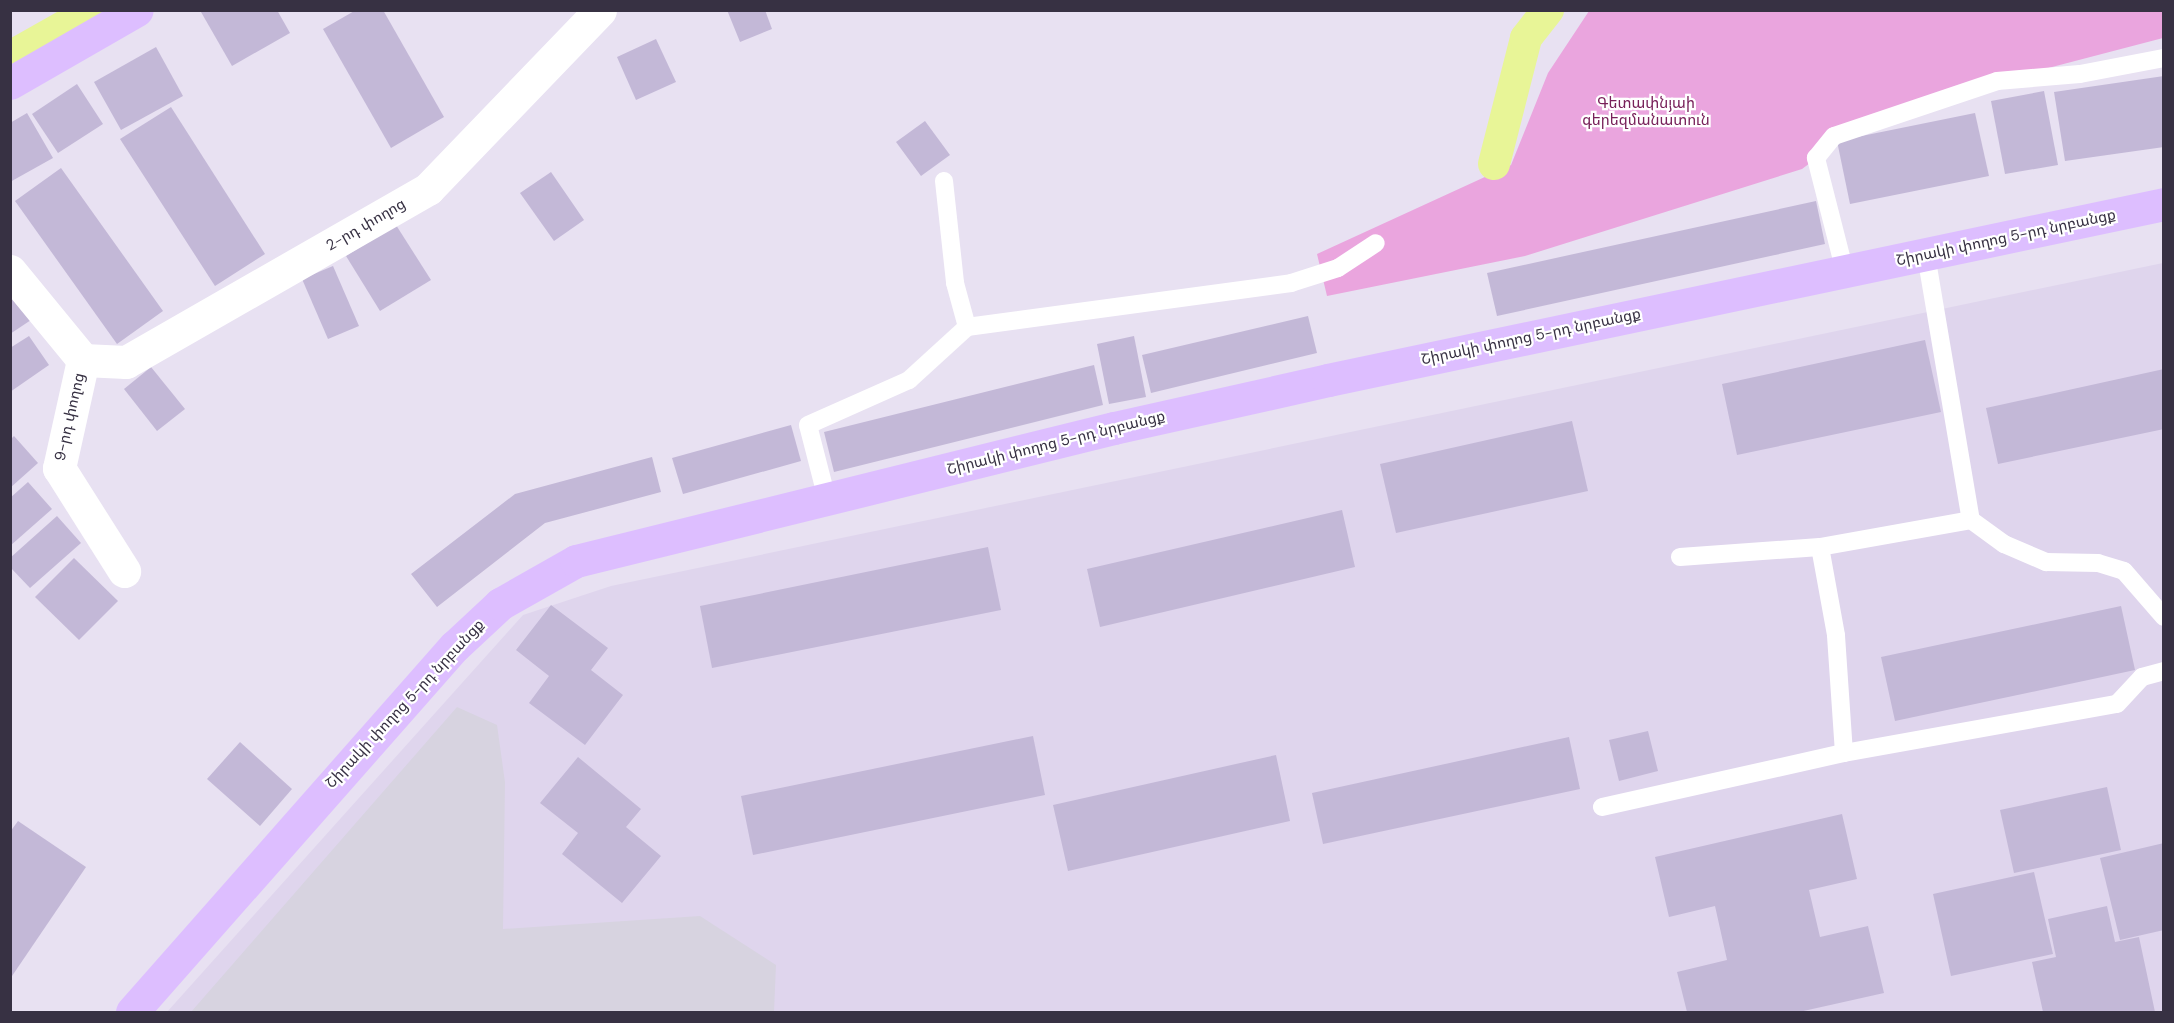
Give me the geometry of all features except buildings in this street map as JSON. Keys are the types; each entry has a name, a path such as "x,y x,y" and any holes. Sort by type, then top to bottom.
{"street":[{"path":"10,83 137,10"},
{"name":"2-րդ փողոց","path":"83,360 126,362 428,189 600,10"},
{"name":"Շիրակի փողոց 5-րդ նրբանցք","path":"132,1012 424,681 500,604 576,561 1328,380 2163,204"},
{"name":"9-րդ փողոց","path":"10,271 83,360 58,468 124,571"}],"lane":[{"path":"1845,272 1816,158 1834,136 1997,81 2080,74 2163,58"},
{"path":"944,182 956,283 967,327"},
{"path":"827,499 808,426 909,380 967,327 1291,283 1338,268 1376,243"},
{"path":"1926,255 1971,520 2004,544 2046,562 2098,563 2124,571 2163,617"},
{"path":"1680,557 1820,547 1971,520"},
{"path":"1820,547 1836,635 1844,753"},
{"path":"1602,807 1844,753 2117,704 2142,677 2163,671"}],"shaded area":[{"path":"2163,263 2163,1012 167,1012 523,615 611,586"},
{"path":"457,707 497,725 505,782 503,929 700,916 776,965 774,1012 191,1012"}],"green space":[{"name":"Գետափնյաի գերեզմանատուն","path":"1589,11 2163,11 2163,38 1877,113 1802,169 1525,256 1327,296 1317,254 1511,165 1548,73"}],"waterway":[{"path":"10,57 93,10"},
{"path":"1494,164 1526,38 1548,10"}]}
